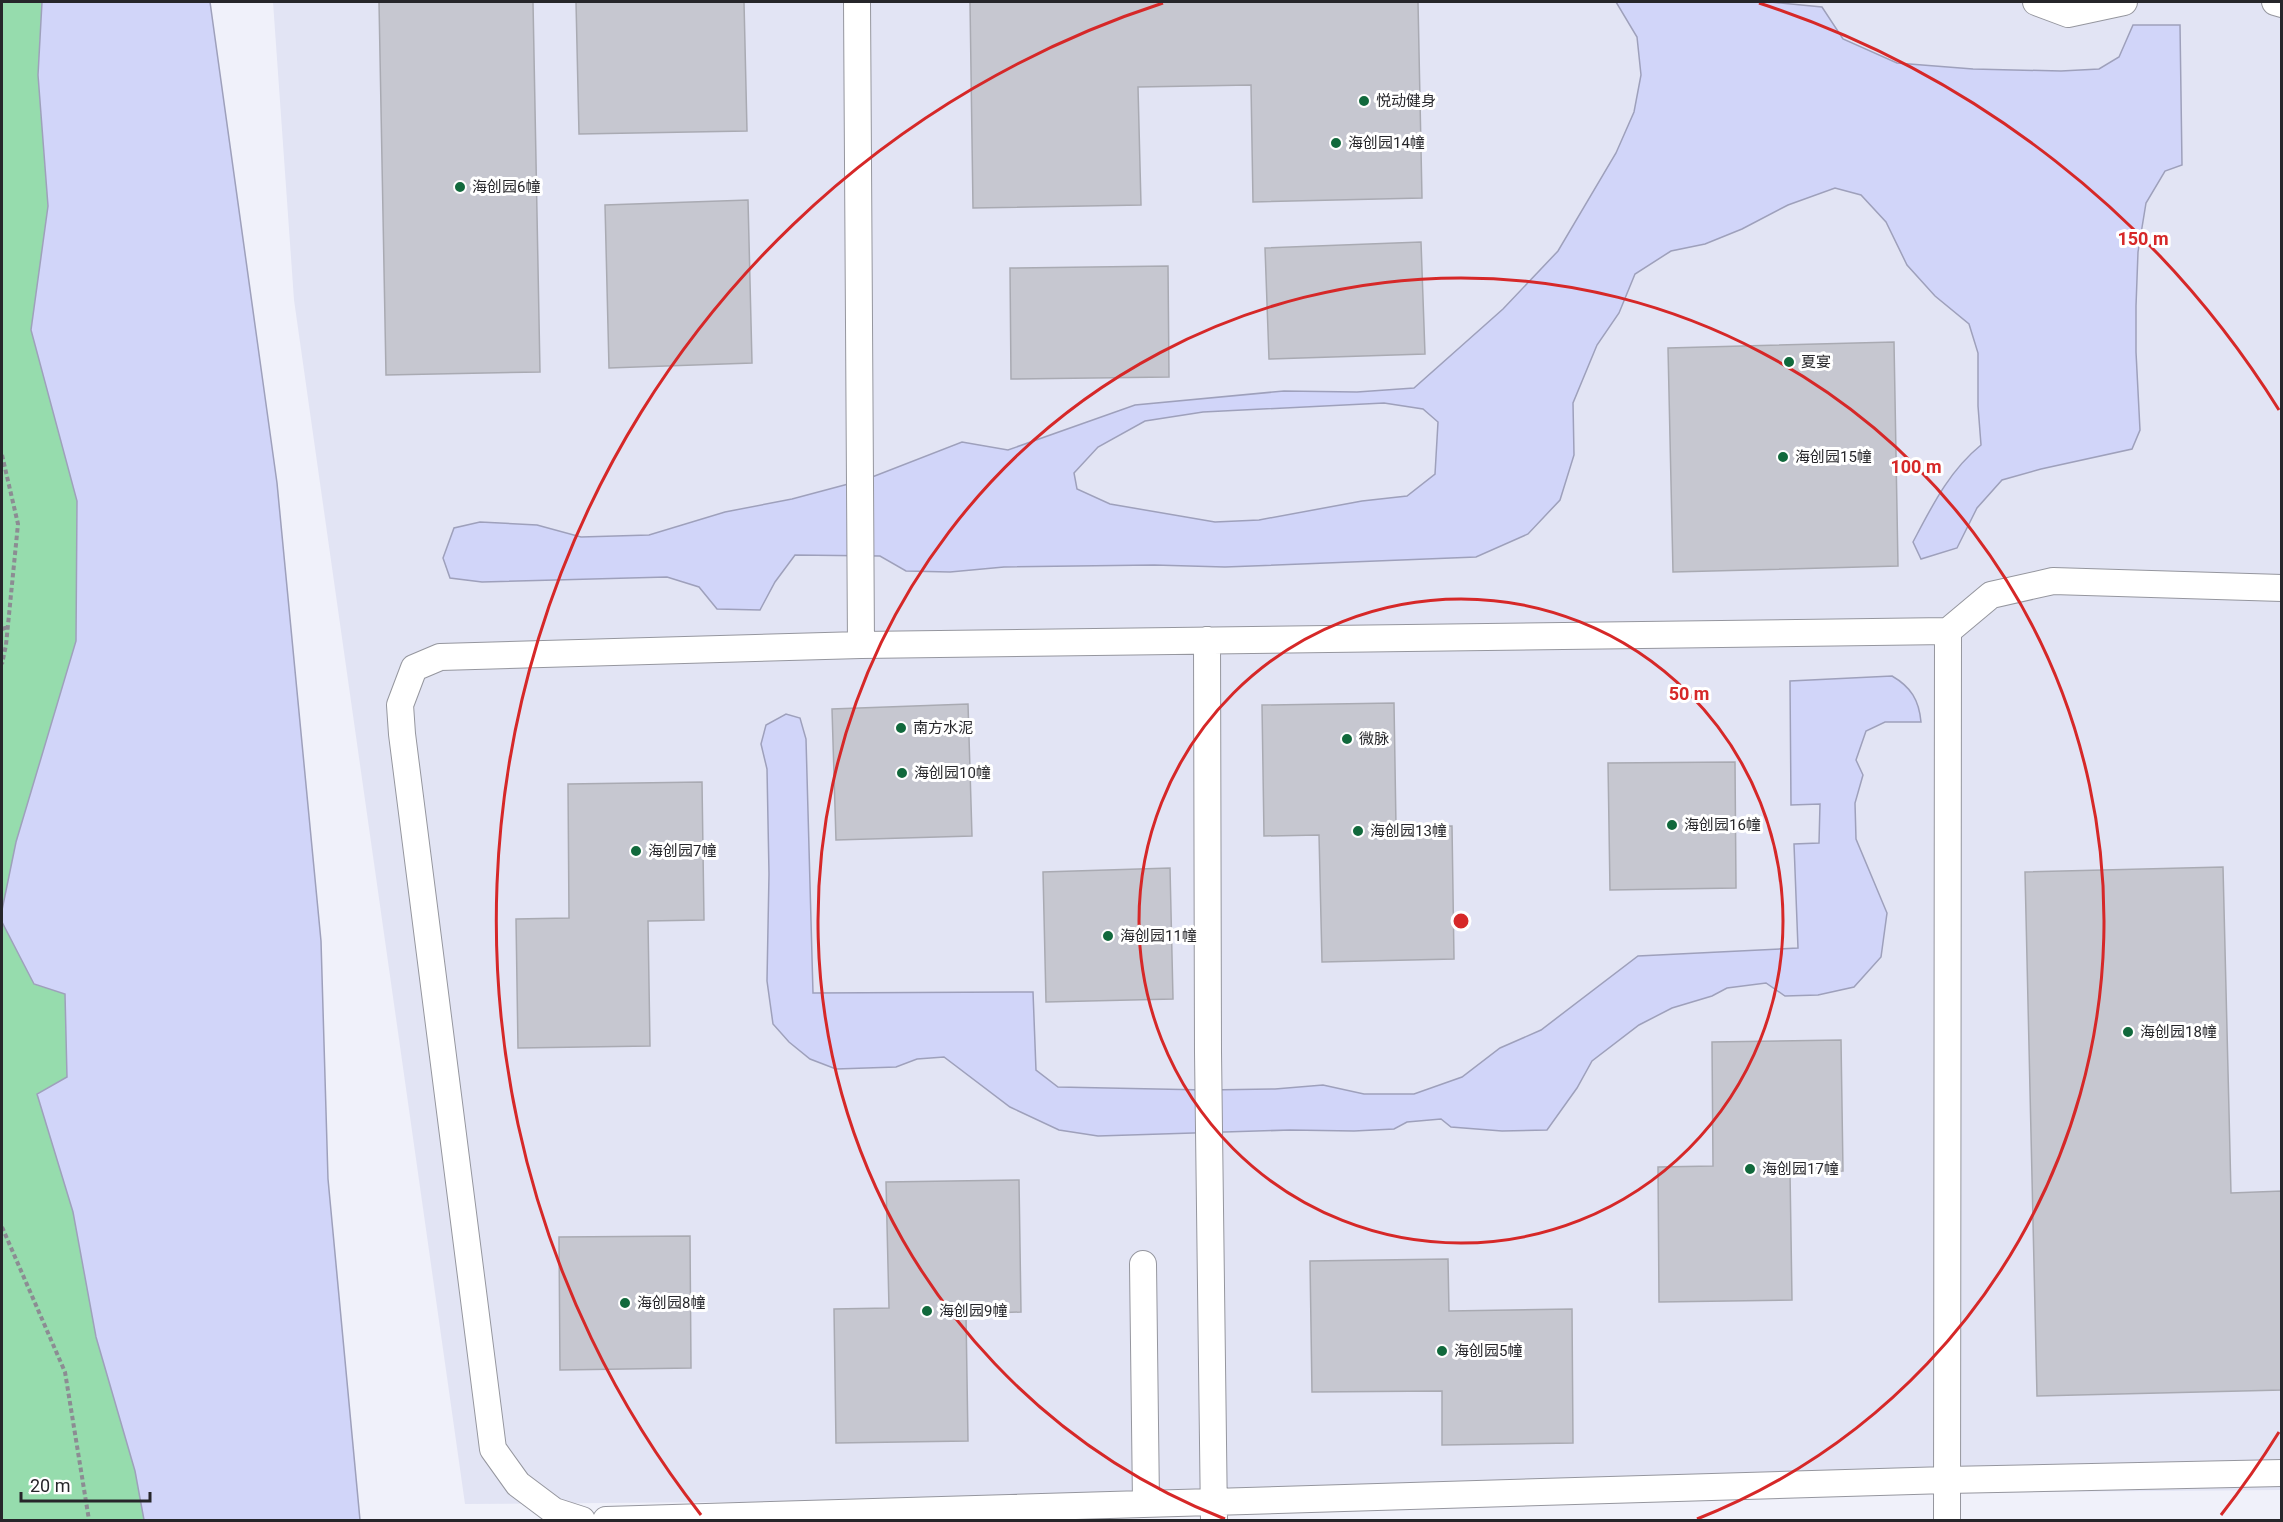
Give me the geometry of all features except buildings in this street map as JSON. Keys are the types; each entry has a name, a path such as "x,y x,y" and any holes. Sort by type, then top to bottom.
{"lane":[{"path":"856,2 861,645"},
{"path":"2036,2 2068,14 2124,2"},
{"path":"2275,2 2282,4"},
{"path":"582,1521 554,1511 518,1484 493,1449 402,734 400,705 414,668 440,657 861,645 1948,631 1991,595 2053,581 2282,588"},
{"path":"1947,1521 1948,631"},
{"path":"1207,639 1208,1052 1214,1511"},
{"path":"1143,1264 1146,1503"},
{"path":"606,1521 1146,1503 1214,1511 1947,1480 2282,1473"}],"path":[{"path":"2,455 18,524 2,664"},
{"path":"2,629 8,627"},
{"path":"2,1227 65,1372 89,1521"}],"shaded area":[{"path":"273,2 2281,2 2281,1490 465,1504 294,300"}],"green space":[{"path":"2,2 42,2 38,75 48,206 31,330 77,501 76,641 16,842 2,910"},
{"path":"2,922 34,984 65,994 73,1212 96,1337 135,1471 144,1520 2,1520"}],"water":[{"path":"42,2 210,2 277,483 321,941 328,1179 360,1520 144,1520 135,1471 96,1337 73,1212 37,1094 67,1077 65,994 34,984 2,922 2,910 16,842 76,641 77,501 31,330 48,206 38,75"},
{"path":"1616,2 1770,2 1822,7 1843,39 1897,63 1973,69 2061,71 2099,69 2119,57 2133,25 2180,25 2182,165 2165,171 2146,203 2138,252 2136,306 2140,430 2132,449 2002,480 1977,508 1957,548 1921,559 1913,542 1934,502 1950,478 1981,445 1978,353 1969,324 1935,296 1907,265 1886,222 1861,195 1835,188 1788,205 1742,229 1705,244 1671,251 1635,274 1619,313 1597,345 1573,403 1574,455 1560,500 1528,534 1476,557 1225,567 1154,565 1004,567 950,572 906,571 880,556 795,555 775,582 760,610 717,609 699,587 667,577 482,582 450,578 443,558 454,528 480,522 537,525 581,537 649,535 725,512 792,499 867,479 962,442 1008,450 1135,405 1284,391 1357,392 1414,388 1503,309 1558,251 1616,153 1634,112 1641,75 1637,37","holes":["1384,403 1423,409 1438,422 1435,474 1407,496 1362,501 1259,520 1215,522 1110,504 1077,489 1074,473 1098,447 1145,421 1203,412"]},
{"path":"1892,676 1913,695 1921,722 1885,722 1866,731 1856,760 1863,775 1855,803 1856,839 1887,913 1881,957 1854,987 1818,995 1785,996 1766,983 1727,988 1712,996 1672,1008 1639,1025 1592,1061 1577,1088 1547,1130 1502,1131 1451,1127 1441,1119 1407,1122 1394,1129 1354,1131 1290,1130 1098,1136 1059,1130 1010,1107 944,1057 917,1059 896,1067 836,1069 810,1059 789,1042 773,1024 767,981 769,874 767,769 761,744 766,725 786,714 800,718 806,739 813,993 1033,992 1036,1070 1058,1087 1206,1090 1275,1089 1323,1085 1364,1094 1414,1094 1462,1077 1500,1048 1541,1030 1638,956 1798,948 1794,844 1819,843 1820,804 1791,805 1790,681"}],"place":[{"name":"悦动健身","path":"1364,101"},
{"name":"海创园14幢","path":"1336,143"},
{"name":"海创园6幢","path":"460,187"},
{"name":"夏宴","path":"1789,362"},
{"name":"海创园15幢","path":"1783,457"},
{"name":"南方水泥","path":"901,728"},
{"name":"微脉","path":"1347,739"},
{"name":"海创园10幢","path":"902,773"},
{"name":"海创园16幢","path":"1672,825"},
{"name":"海创园13幢","path":"1358,831"},
{"name":"海创园7幢","path":"636,851"},
{"name":"海创园11幢","path":"1108,936"},
{"name":"海创园18幢","path":"2128,1032"},
{"name":"海创园17幢","path":"1750,1169"},
{"name":"海创园8幢","path":"625,1303"},
{"name":"海创园9幢","path":"927,1311"},
{"name":"海创园5幢","path":"1442,1351"}]}
